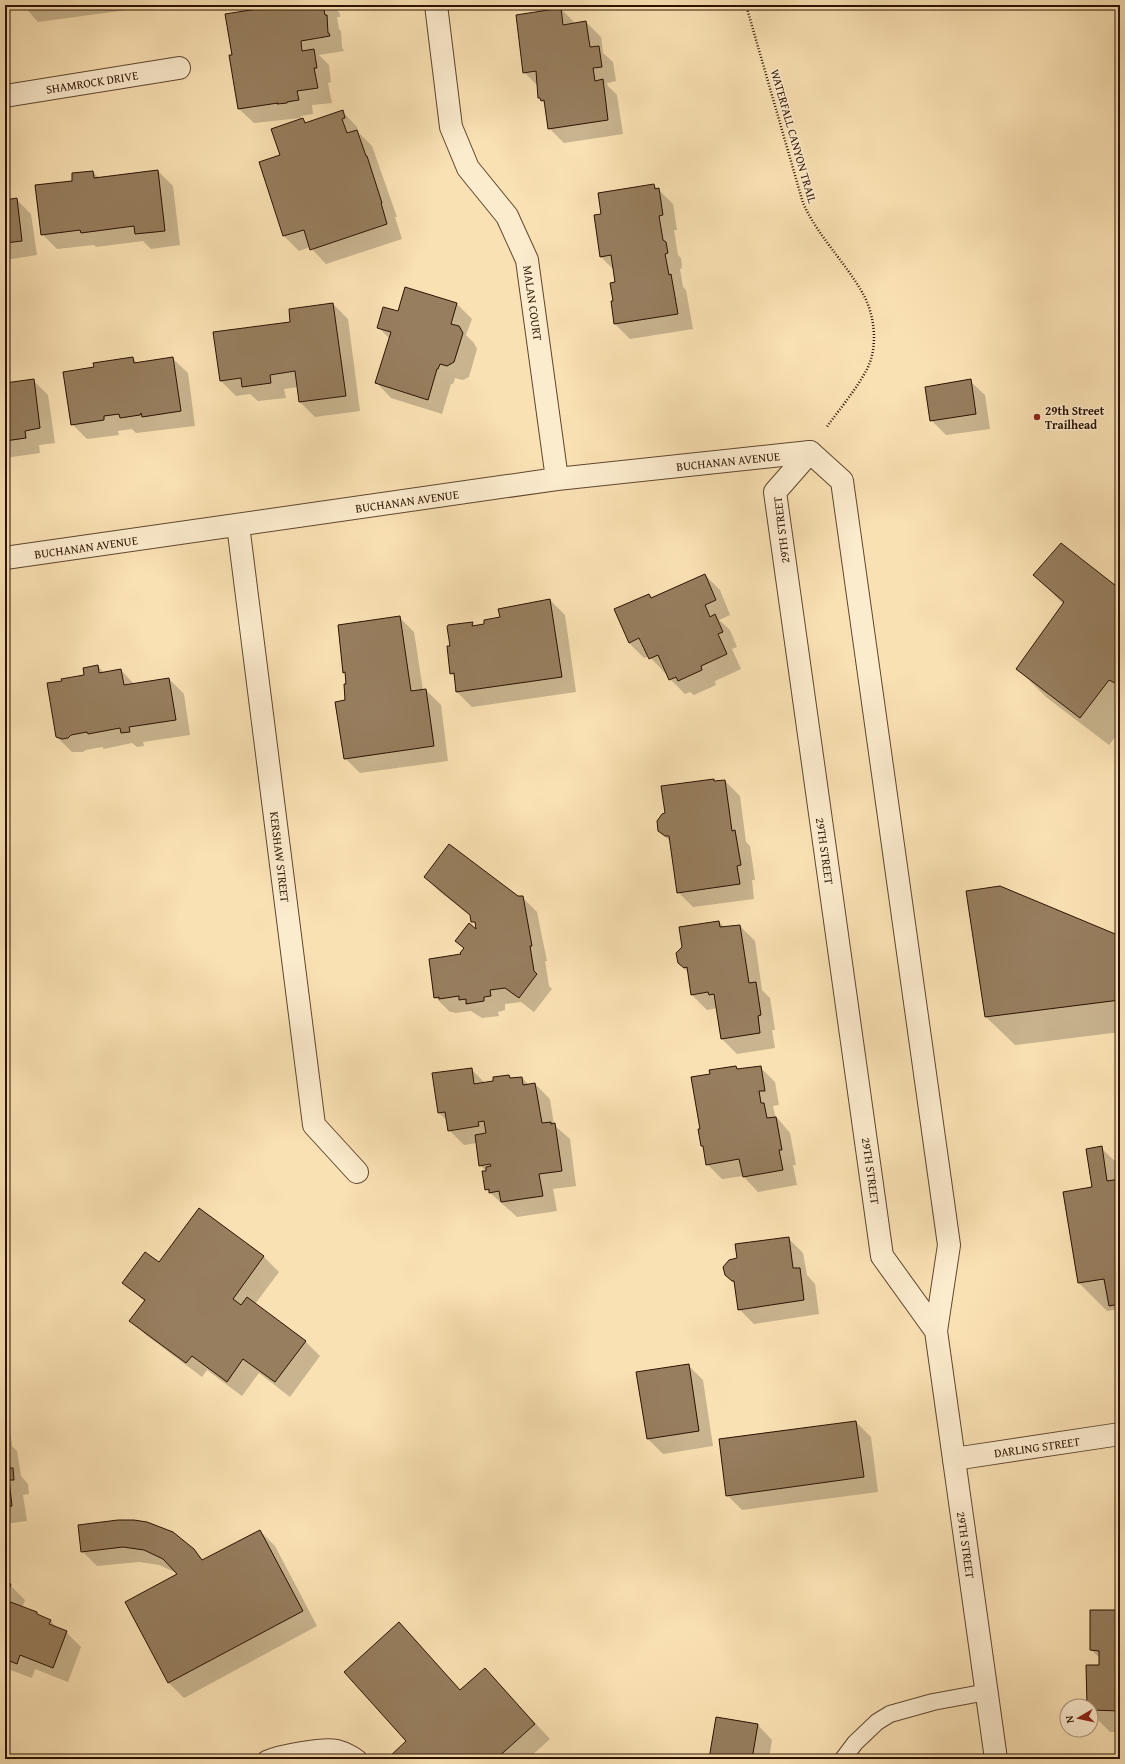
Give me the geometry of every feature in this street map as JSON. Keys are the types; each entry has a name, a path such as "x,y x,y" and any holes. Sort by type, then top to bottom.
{"street":[{"name":"MALAN COURT","path":"436,5 451,127 468,168 508,216 527,260 557,480"},
{"name":"SHAMROCK DRIVE","path":"5,96 179,68"},
{"name":"BUCHANAN AVENUE","path":"5,558 557,480 810,452"},
{"name":"29TH STREET","path":"936,1331 882,1256 775,492 810,452 842,481 949,1245 936,1331 996,1759"},
{"name":"KERSHAW STREET","path":"238,525 314,1124 357,1172"},
{"name":"DARLING STREET","path":"954,1459 1120,1434"}],"lane":[{"path":"844,1759 855,1743 877,1722 890,1714 933,1702 987,1692"},
{"path":"266,1759 314,1748 336,1748 359,1759"}],"path":[{"name":"WATERFALL CANYON TRAIL","path":"746,5 803,203 812,222 862,292 868,308 874,334 873,355 866,371 810,452"}],"building":[{"path":"22,5 41,5 22,8"},
{"path":"270,5 323,5 325,15 327,15 328,33 330,36 301,41 302,51 314,49 317,68 314,68 318,88 297,91 299,100 287,103 238,109 229,55 232,55 225,14 270,7"},
{"path":"561,8 563,25 586,21 590,47 599,46 602,67 593,68 595,81 603,79 608,120 548,129 544,100 541,101 540,98 538,98 536,71 523,73 516,15"},
{"path":"343,110 345,118 342,119 347,133 357,130 382,203 387,224 310,250 304,230 283,236 259,162 280,155 271,129 303,118 305,123"},
{"path":"158,170 165,231 135,234 134,226 81,233 80,230 41,235 35,185 72,181 72,173 93,171 94,178"},
{"path":"654,184 655,189 659,188 663,215 659,216 663,240 666,242 668,253 665,254 669,275 671,274 678,314 614,324 611,301 613,301 610,283 615,282 611,255 600,257 594,215 601,214 598,193"},
{"path":"17,198 22,241 5,243 5,200"},
{"path":"405,287 457,303 451,324 459,326 463,333 454,362 447,366 440,364 437,369 428,400 375,383 391,332 377,328 383,307 398,311"},
{"path":"333,303 346,396 299,402 295,371 270,375 271,383 242,387 241,378 220,381 213,332 290,322 289,309"},
{"path":"133,357 134,363 173,357 181,411 142,417 141,413 140,415 120,418 119,414 104,416 104,420 71,425 63,372 94,367 93,363"},
{"path":"34,379 40,428 25,431 26,438 5,441 5,383"},
{"path":"971,379 976,414 930,421 925,387"},
{"path":"1061,543 1120,589 1120,679 1117,684 1109,680 1080,718 1016,669 1064,602 1033,575"},
{"path":"705,574 716,600 705,605 710,617 715,614 723,632 718,634 727,654 701,666 702,670 678,681 676,677 669,680 658,655 649,659 639,638 629,643 614,609 649,594 651,598"},
{"path":"550,599 562,677 456,692 454,673 450,674 447,646 450,646 448,625 473,622 472,626 484,624 484,620 500,617 498,609"},
{"path":"400,616 411,691 426,689 434,746 344,759 335,702 345,700 344,684 346,684 345,672 343,673 338,625"},
{"path":"98,665 99,673 121,669 124,685 169,678 176,720 129,727 130,732 121,733 120,728 88,734 87,732 71,735 68,738 62,739 56,737 47,683 62,681 61,679 84,675 83,668"},
{"path":"714,779 714,781 725,780 732,831 735,830 741,865 737,866 740,884 677,893 669,836 665,836 658,831 657,821 662,814 665,813 661,786"},
{"path":"449,844 518,896 523,896 532,946 530,946 534,971 537,974 519,998 505,988 490,990 491,996 484,997 484,1001 466,1004 466,999 459,1000 459,996 439,999 439,997 434,998 429,959 461,954 460,953 464,948 455,941 469,923 476,929 475,922 471,922 470,915 424,877"},
{"path":"1000,886 1120,936 1120,1000 985,1017 966,891"},
{"path":"719,921 720,927 740,925 749,983 756,982 761,1015 758,1016 760,1033 721,1039 714,994 709,995 708,992 691,995 687,967 684,968 678,963 676,953 682,947 679,927"},
{"path":"736,1066 737,1069 761,1066 765,1091 759,1091 761,1103 764,1103 767,1118 776,1117 782,1150 779,1150 783,1170 743,1177 739,1159 706,1165 698,1129 700,1129 691,1077 710,1074 709,1070"},
{"path":"472,1068 474,1084 493,1081 493,1077 509,1075 510,1078 522,1077 523,1085 535,1083 542,1123 555,1123 562,1171 539,1174 543,1196 501,1202 499,1191 489,1193 489,1189 485,1190 482,1171 486,1171 486,1167 491,1166 490,1164 479,1166 475,1135 486,1133 484,1121 478,1122 479,1126 448,1131 445,1112 438,1113 432,1073"},
{"path":"1102,1146 1107,1181 1120,1179 1120,1304 1109,1306 1104,1279 1078,1283 1063,1192 1092,1187 1086,1149"},
{"path":"199,1208 264,1256 233,1299 241,1305 247,1297 306,1341 275,1382 243,1359 227,1382 192,1356 186,1363 129,1321 145,1300 122,1283 145,1252 159,1262"},
{"path":"789,1237 793,1268 800,1268 804,1300 738,1310 734,1281 725,1275 723,1267 729,1260 737,1258 735,1244"},
{"path":"689,1364 699,1431 647,1439 636,1372"},
{"path":"856,1421 864,1477 726,1496 719,1439"},
{"path":"5,1454 7,1468 13,1468 14,1480 9,1480 12,1506 5,1507"},
{"path":"118,1520 147,1522 173,1532 194,1549 202,1560 260,1530 303,1611 168,1683 125,1602 177,1574 163,1559 144,1550 123,1547 81,1552 78,1525"},
{"path":"5,1582 11,1584 5,1600"},
{"path":"5,1600 37,1612 37,1614 51,1620 49,1624 67,1631 53,1668 20,1655 17,1664 5,1659"},
{"path":"1090,1610 1120,1610 1120,1711 1099,1710 1099,1698 1087,1698 1086,1665 1099,1665 1099,1651 1090,1650"},
{"path":"399,1622 460,1690 485,1668 535,1724 496,1759 387,1759 406,1741 344,1672"},
{"path":"716,1717 758,1724 752,1759 709,1759"}],"place":[{"name":"29th Street Trailhead","path":"1037,417"}]}
